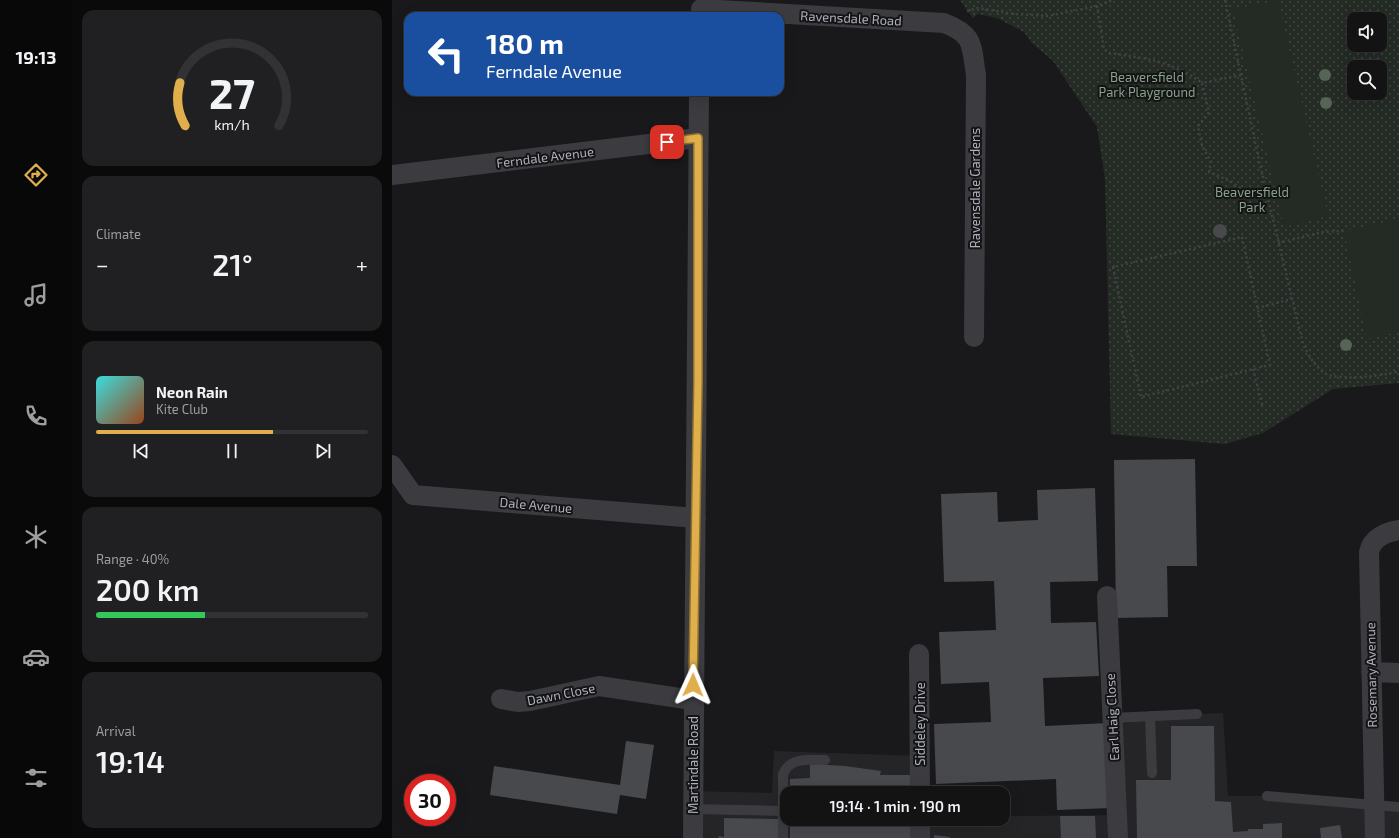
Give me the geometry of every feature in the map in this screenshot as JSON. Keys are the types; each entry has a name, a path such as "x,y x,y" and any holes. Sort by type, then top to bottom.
{"street":[{"name":"Ravensdale Road","path":"701,8 766,12"},
{"name":"Ravensdale Road","path":"784,13 944,23 965,34"},
{"name":"Ravensdale Gardens","path":"965,34 976,75 974,337"},
{"name":"Martindale Road","path":"693,838 692,700 698,381 699,96"},
{"name":"Ferndale Avenue","path":"392,176 698,138"},
{"name":"Dale Avenue","path":"392,465 413,495 696,518"},
{"name":"Rosemary Avenue","path":"1375,838 1369,552 1373,543 1381,535 1399,530"},
{"name":"Earl Haig Close","path":"1106,596 1118,838"},
{"name":"Siddeley Drive","path":"919,654 920,786"},
{"path":"1371,672 1399,673"},
{"name":"Dawn Close","path":"501,699 518,702 530,701 599,686 692,700"},
{"path":"920,826 920,838"}],"lane":[{"path":"1112,718 1197,714"},
{"path":"1150,716 1152,773"},
{"path":"783,786 783,774 786,768 798,761 825,760"},
{"path":"1267,796 1399,806"},
{"path":"693,809 780,811"},
{"path":"783,826 783,838"}],"path":[{"path":"965,34 967,10 978,8 1014,14 1048,16 1097,6 1113,0"},
{"path":"1225,0 1266,191 1303,344 1310,358 1324,373 1346,377 1367,376 1399,371"},
{"path":"1097,6 1104,49 1108,53 1148,58 1163,62 1192,76 1202,83 1209,112 1198,126 1202,146 1211,162 1210,172 1232,182 1247,194 1266,191"},
{"path":"1202,83 1241,75"},
{"path":"1278,243 1323,232 1344,231"},
{"path":"1242,237 1270,365 1253,369 1141,397 1113,267 1242,237"},
{"path":"1257,308 1292,299"},
{"path":"1253,369 1262,408"}],"shaded area":[{"path":"1223,713 1228,796 1267,796 1399,807 1399,838 693,838 693,791 772,793 774,751 920,756 920,786 780,786 780,826 1010,826 1010,816 1117,815 1112,718"}],"green space":[{"name":"Beaversfield Park","path":"960,0 1399,0 1399,383 1333,389 1263,433 1225,444 1111,434 1105,179 1097,127 1053,61 1032,43 1024,32 997,18 978,14 973,18"},
{"path":"1278,0 1328,216 1284,227 1233,9"},
{"path":"1399,219 1399,332 1367,339 1344,231"}],"building":[{"path":"1220,224 1225,226 1227,231 1225,236 1220,238 1215,236 1213,231 1215,226"},
{"path":"1195,459 1197,566 1167,566 1168,617 1116,618 1114,460"},
{"path":"1095,488 1098,581 1050,582 1051,623 1096,622 1099,676 1043,678 1045,726 1108,723 1111,808 1057,810 1056,779 936,784 934,724 991,722 989,682 941,684 939,632 996,630 994,581 944,582 941,494 997,492 998,522 1038,520 1037,490"},
{"path":"1171,726 1214,726 1215,801 1231,802 1233,832 1248,831 1248,829 1263,829 1263,824 1282,823 1282,838 1137,838 1136,780 1171,780"},
{"path":"626,741 654,745 646,799 620,795 617,814 490,795 494,766 620,785"},
{"path":"810,764 845,766 881,771 880,775 914,775 913,786 790,786 790,779 810,778"},
{"path":"1060,816 1095,816 1096,838 1061,838"},
{"path":"724,818 778,819 778,838 718,838 719,836 724,837"},
{"path":"1340,825 1342,838 1321,838 1320,828"},
{"path":"790,826 913,826 913,838 790,838"},
{"path":"934,835 950,837 950,838 934,838"}],"route":[{"path":"667,142 698,138 698,381 693,685"}],"park label":[{"name":"Beaversfield Park Playground","path":"1147,84"}]}
